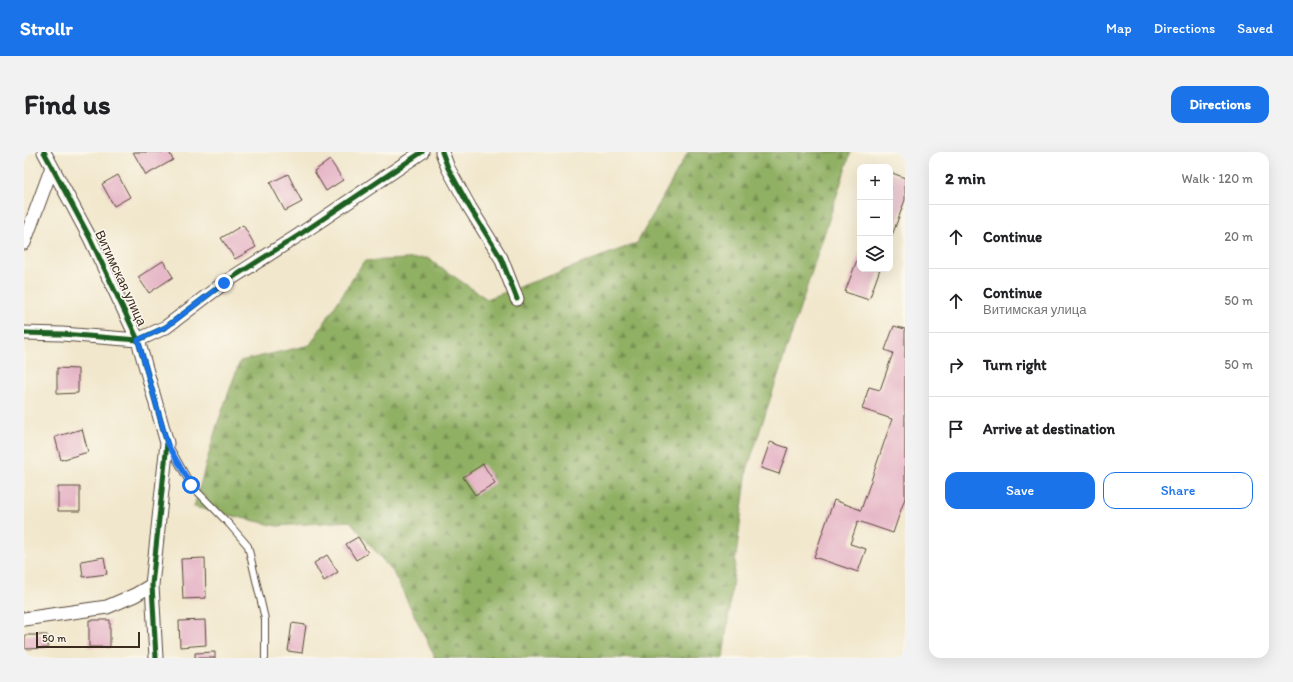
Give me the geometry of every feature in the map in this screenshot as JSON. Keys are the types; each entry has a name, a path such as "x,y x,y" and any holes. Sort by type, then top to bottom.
{"street":[{"name":"Витимская улица","path":"44,152 90,238 138,340 167,443 152,585 156,658"},
{"path":"24,333 62,334 138,340 166,327 224,283 299,235 422,152"},
{"path":"442,152 448,168 470,208 501,258 517,299"},
{"path":"24,243 52,167"},
{"path":"24,619 107,607 135,595 152,585"}],"lane":[{"path":"167,443 191,485 248,546 265,619 265,658"}],"green space":[{"path":"688,152 851,152 747,470 723,658 434,658 434,655 393,572 350,521 277,526 194,507 217,425 240,361 310,345 364,261 427,258 487,299 637,243"}],"building":[{"path":"133,152 169,152 173,160 146,175"},
{"path":"330,160 343,180 326,191 314,171"},
{"path":"893,173 905,178 905,200 893,233"},
{"path":"288,174 302,202 285,211 270,183"},
{"path":"118,175 130,197 114,206 102,184"},
{"path":"243,225 256,247 235,259 221,238"},
{"path":"857,260 857,272 879,272 869,300 845,292"},
{"path":"163,261 173,277 149,293 138,277"},
{"path":"894,326 905,329 905,498 893,533 858,521 850,544 866,549 858,572 814,557 834,500 861,510 892,419 862,409 869,387 880,390 893,353 885,350"},
{"path":"57,368 78,369 78,393 57,394"},
{"path":"82,429 88,452 61,460 55,437"},
{"path":"770,442 788,448 779,474 761,468"},
{"path":"483,464 495,483 475,495 463,477"},
{"path":"58,487 80,487 80,511 58,511"},
{"path":"358,537 368,553 356,560 346,544"},
{"path":"327,555 338,572 324,581 314,563"},
{"path":"104,557 107,574 83,577 81,561"},
{"path":"205,558 206,598 183,599 181,559"},
{"path":"89,620 110,620 110,647 89,647"},
{"path":"205,620 206,645 180,647 179,621"},
{"path":"292,623 306,625 302,653 288,651"},
{"path":"25,635 47,635 48,648 25,649"},
{"path":"215,652 215,658 195,658 195,653"}],"cycle path":[{"path":"44,152 90,238 138,340 167,443 152,585 156,658"},
{"path":"24,333 62,334 138,340 166,327 224,283 299,235 422,152"},
{"path":"442,152 448,168 470,208 501,258 517,299"}],"route":[{"path":"191,485 167,443 138,340 166,327 191,310 224,283"}]}
